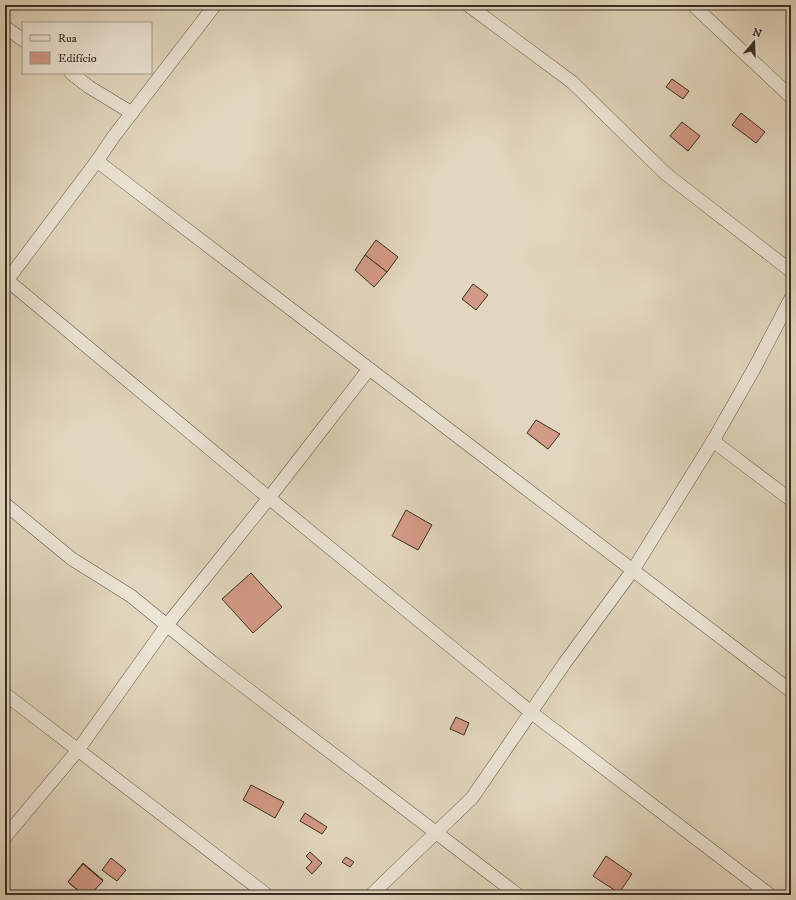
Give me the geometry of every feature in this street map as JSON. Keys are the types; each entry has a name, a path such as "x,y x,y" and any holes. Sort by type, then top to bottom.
{"street":[{"path":"468,5 572,82 666,174 791,271"},
{"path":"693,5 791,97"},
{"path":"210,7 97,161 6,281 532,713 770,895"},
{"path":"5,27 22,39"},
{"path":"72,74 89,87 132,113"},
{"path":"97,161 791,691"},
{"path":"371,895 472,798 532,713 564,664 633,570 713,441 755,367 791,298"},
{"path":"5,837 78,750 167,625 269,498 369,369"},
{"path":"713,441 791,500"},
{"path":"5,504 72,560 131,596 212,662 518,895"},
{"path":"5,694 267,895"}],"building":[{"path":"672,79 689,91 683,99 666,87"},
{"path":"741,113 765,132 756,143 732,125"},
{"path":"682,122 700,136 688,151 670,136"},
{"path":"376,240 398,257 387,272 365,255"},
{"path":"365,255 387,272 374,287 355,270"},
{"path":"473,284 488,295 476,310 462,299"},
{"path":"536,420 560,434 548,449 527,433"},
{"path":"406,510 432,525 418,550 392,536"},
{"path":"251,573 282,607 253,633 222,599"},
{"path":"456,717 469,723 464,735 450,729"},
{"path":"251,785 284,802 275,818 243,800"},
{"path":"305,813 327,827 322,834 300,821"},
{"path":"310,852 322,863 312,874 306,868 312,862 306,856"},
{"path":"606,856 632,874 619,893 593,876"},
{"path":"346,857 354,862 350,867 342,862"},
{"path":"111,858 126,870 117,881 102,870"},
{"path":"83,863 103,880 90,895 83,895 68,882"},
{"path":"83,864 103,881 90,895 84,895 68,882"}]}
